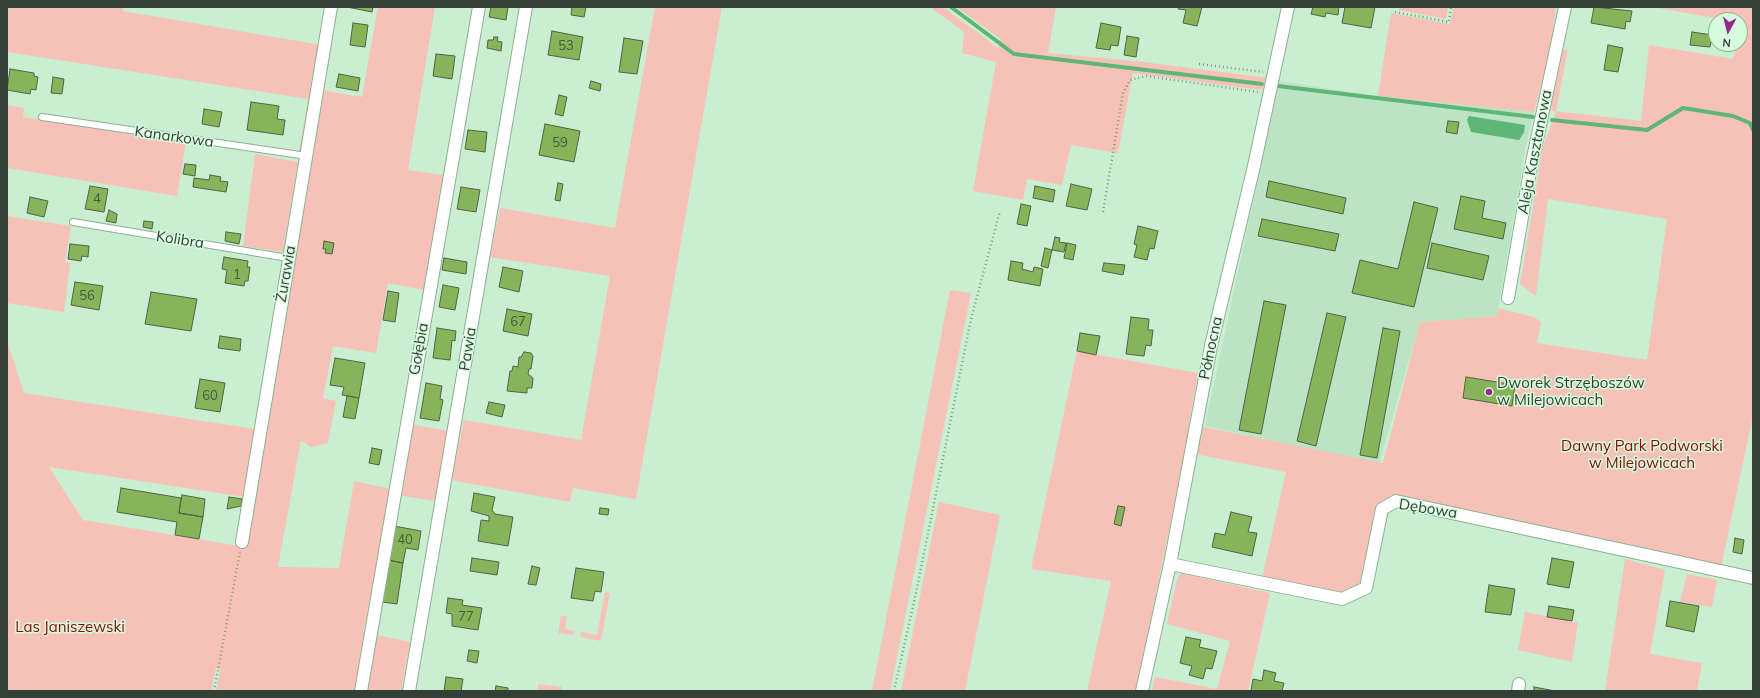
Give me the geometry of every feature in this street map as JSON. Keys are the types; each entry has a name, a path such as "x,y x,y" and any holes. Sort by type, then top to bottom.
{"street":[{"name":"Żurawia","path":"242,542 288,258 332,7"},
{"name":"Gołębia","path":"361,691 479,7"},
{"name":"Pawia","path":"409,691 526,7"},
{"name":"Północna","path":"1142,691 1170,564 1211,346 1254,166 1288,7"},
{"name":"Aleja Kasztanowa","path":"1508,298 1529,178 1565,7"},
{"name":"Dębowa","path":"1170,564 1342,599 1366,588 1382,509 1396,501 1753,578"}],"lane":[{"name":"Kanarkowa","path":"42,117 307,156"},
{"name":"Kolibra","path":"72,222 288,258"}],"path":[{"path":"1395,12 1449,22 1451,7"},
{"path":"1199,64 1274,73"},
{"path":"1103,212 1123,93 1130,80 1146,76 1269,93"},
{"path":"894,691 916,593 971,319 1000,211"},
{"path":"214,691 238,572 242,542"}],"shaded area":[{"path":"1279,81 1378,96 1534,112 1527,140 1497,316 1420,322 1379,464 1205,426"},
{"path":"1469,116 1525,125 1524,132 1519,140 1471,132 1467,120"}],"green space":[{"path":"7,7 123,7 123,11 321,45 304,151 299,151 308,99 7,52"},
{"name":"Las Janiszewski","path":"378,7 435,7 408,170 444,175 424,290 388,283 376,353 333,346 323,398 336,401 328,443 311,447 301,440 278,567 339,568 354,481 391,489 377,575 363,632 410,642 401,691 216,691 220,670 216,668 211,691 7,691 7,341 24,393 254,429 244,497 49,467 83,520 245,547 321,90 362,97"},
{"path":"655,7 722,7 636,499 573,488 570,502 451,480 464,420 581,440 610,276 490,257 500,208 615,228"},
{"path":"930,7 943,7 998,48 1001,39 956,7 1056,7 1048,53 1135,61 1269,78 1267,84 1261,90 1133,73 1118,153 1071,145 1062,185 1027,179 1023,200 973,191 996,62 962,53 964,32"},
{"path":"1399,7 1448,7 1446,19 1399,10"},
{"path":"1454,7 1556,7 1553,27 1556,28 1534,112 1378,96 1391,13 1450,24"},
{"name":"Dawny Park Podworski w Milejowicach","path":"1653,7 1753,7 1753,415 1721,567 1503,520 1399,495 1386,499 1377,506 1359,586 1338,594 1262,578 1286,472 1185,452 1136,691 1087,691 1111,581 1031,569 1077,351 1198,373 1189,424 1383,463 1420,322 1497,316 1498,308 1534,317 1541,322 1537,343 1647,360 1667,219 1548,199 1536,296 1520,284 1543,146 1556,112 1551,110 1551,107 1563,50 1568,50 1556,111 1641,121 1649,45 1733,59 1735,52 1748,52 1748,12 1708,12 1708,17"},
{"path":"7,105 24,108 23,117 186,142 177,196 7,168"},
{"path":"255,154 298,162 283,252 243,246"},
{"path":"7,216 71,226 65,262 70,263 64,312 7,303"},
{"path":"950,290 971,293 890,691 872,691"},
{"path":"409,424 448,431 435,501 397,495"},
{"path":"939,502 1000,515 965,691 901,691"},
{"path":"1625,559 1665,570 1650,654 1702,663 1697,691 1605,691"},
{"path":"1181,573 1270,593 1248,691 1152,691 1155,677 1217,689 1230,641 1167,624 1177,580"},
{"path":"1687,574 1717,580 1712,607 1680,602"},
{"path":"605,592 610,593 601,641 580,637 581,632 597,635"},
{"path":"1525,612 1578,623 1572,662 1518,650"},
{"path":"561,615 567,617 565,629 574,631 574,635 558,633"},
{"path":"538,684 562,687 561,691 537,691"}],"building":[{"path":"347,7 373,7 372,12"},
{"path":"491,7 508,7 506,20 489,17"},
{"path":"572,7 586,7 584,17 571,15"},
{"path":"1179,7 1202,7 1197,26 1183,23 1186,10 1178,9"},
{"path":"1313,7 1339,7 1338,15 1326,13 1325,17 1311,14"},
{"path":"1345,7 1375,7 1371,28 1342,23"},
{"path":"1594,7 1632,11 1630,22 1626,21 1625,29 1591,23"},
{"path":"353,23 368,25 365,47 350,45"},
{"path":"1101,23 1121,27 1118,46 1111,45 1110,50 1096,48"},
{"path":"552,31 583,37 579,60 548,55"},
{"path":"1692,32 1708,34 1708,47 1690,45"},
{"path":"1127,36 1139,38 1136,57 1124,55"},
{"path":"494,37 498,37 497,41 502,42 501,51 487,48 488,40 493,40"},
{"path":"624,38 643,41 637,74 619,72"},
{"path":"1608,45 1623,48 1618,72 1604,70"},
{"path":"436,54 455,56 452,79 433,76"},
{"path":"10,69 34,73 34,76 38,77 36,90 31,89 30,94 7,90"},
{"path":"339,74 360,78 358,91 336,87"},
{"path":"53,77 64,79 62,94 51,93"},
{"path":"591,81 601,84 600,91 589,88"},
{"path":"559,95 567,97 563,116 555,114"},
{"path":"251,102 279,106 277,119 285,120 283,135 247,130"},
{"path":"204,109 222,112 219,127 202,124"},
{"path":"1448,121 1459,122 1457,134 1446,132"},
{"path":"545,124 580,131 574,162 539,155"},
{"path":"468,130 487,132 485,152 465,149"},
{"path":"185,164 196,165 195,176 183,174"},
{"path":"210,175 221,177 220,181 228,182 226,192 193,187 194,178 209,180"},
{"path":"1269,181 1346,198 1343,214 1266,197"},
{"path":"558,183 563,184 560,201 555,200"},
{"path":"1071,184 1092,189 1087,210 1066,206"},
{"path":"90,186 108,189 104,212 85,209"},
{"path":"1035,186 1055,190 1053,202 1033,198"},
{"path":"461,187 480,190 476,212 457,209"},
{"path":"1461,196 1485,201 1482,218 1506,223 1503,239 1454,229"},
{"path":"30,197 48,201 44,217 27,213"},
{"path":"1414,202 1438,208 1414,307 1352,293 1360,260 1398,269"},
{"path":"1021,204 1031,206 1027,226 1017,224"},
{"path":"109,210 117,214 116,223 106,221"},
{"path":"1262,219 1339,234 1335,251 1258,236"},
{"path":"144,221 153,222 152,229 143,227"},
{"path":"1138,226 1158,231 1154,249 1150,248 1147,260 1134,257 1137,245 1134,244"},
{"path":"226,232 241,234 239,244 225,241"},
{"path":"1055,237 1060,238 1059,242 1066,243 1064,252 1052,250"},
{"path":"324,241 334,243 332,254 325,253 326,249 323,249"},
{"path":"1067,243 1076,245 1073,260 1064,258"},
{"path":"1432,243 1489,256 1483,280 1427,268"},
{"path":"70,244 89,246 88,257 82,256 81,261 68,259"},
{"path":"1045,248 1052,250 1048,268 1041,266"},
{"path":"224,257 248,261 247,267 250,267 248,281 245,281 244,286 225,283 227,270 222,269"},
{"path":"444,258 467,262 466,274 442,270"},
{"path":"1011,261 1023,263 1022,269 1033,272 1034,267 1043,269 1040,286 1008,280"},
{"path":"1104,263 1125,265 1123,275 1102,271"},
{"path":"503,267 523,271 519,292 499,287"},
{"path":"75,282 103,286 99,310 71,305"},
{"path":"443,285 459,288 455,310 439,307"},
{"path":"388,291 399,293 395,322 383,320"},
{"path":"151,292 197,299 191,331 145,324"},
{"path":"1264,301 1286,305 1261,434 1239,430"},
{"path":"507,309 532,314 528,336 503,331"},
{"path":"1327,313 1346,317 1316,446 1297,441"},
{"path":"1131,317 1149,319 1148,330 1153,330 1151,346 1146,345 1144,356 1126,354"},
{"path":"437,328 456,331 455,341 452,340 450,360 433,358"},
{"path":"1383,328 1400,331 1377,458 1360,455"},
{"path":"1080,333 1100,336 1096,355 1077,351"},
{"path":"220,336 241,339 240,351 218,348"},
{"path":"524,352 531,353 533,356 531,369 529,369 528,374 533,378 532,388 527,388 527,393 507,391 510,371 512,371 513,366 518,367 519,357 521,357"},
{"path":"335,358 365,363 359,398 342,395 344,387 330,385"},
{"name":"Dworek Strzęboszów w Milejowicach","path":"1466,377 1515,385 1512,406 1463,398"},
{"path":"200,379 225,383 220,412 195,408"},
{"path":"426,383 442,386 440,399 443,400 439,421 420,418"},
{"path":"347,396 359,398 355,419 343,417"},
{"path":"489,402 505,405 502,417 486,413"},
{"path":"372,448 382,450 379,465 369,463"},
{"path":"121,488 181,498 179,513 203,517 199,539 175,535 177,522 117,512"},
{"path":"474,493 495,497 492,510 495,514 513,517 508,546 478,541 481,520 489,521 489,516 471,511"},
{"path":"182,495 205,499 203,517 179,513"},
{"path":"229,497 242,499 241,506 227,509"},
{"path":"1118,506 1125,507 1121,526 1114,524"},
{"path":"600,508 609,509 608,515 599,514"},
{"path":"1231,512 1252,517 1248,532 1257,533 1252,556 1212,547 1215,533 1225,535"},
{"path":"394,526 421,531 418,550 406,548 403,563 388,560"},
{"path":"1735,538 1744,540 1742,554 1733,552"},
{"path":"472,558 499,562 497,575 470,571"},
{"path":"1552,558 1574,562 1569,588 1547,584"},
{"path":"388,560 403,563 397,604 382,602"},
{"path":"532,566 540,568 536,585 528,584"},
{"path":"576,568 604,572 601,592 595,591 593,601 571,598"},
{"path":"1489,585 1515,589 1511,615 1485,612"},
{"path":"448,598 463,600 462,605 482,608 478,630 452,626 452,614 446,613"},
{"path":"1670,601 1699,606 1694,632 1666,626"},
{"path":"1549,606 1574,610 1572,621 1547,617"},
{"path":"1186,637 1201,640 1199,647 1217,651 1212,669 1206,668 1203,679 1189,675 1192,666 1180,663"},
{"path":"469,650 479,651 477,663 467,661"},
{"path":"1264,670 1276,673 1274,681 1284,683 1282,691 1251,691 1253,679 1262,681"},
{"path":"446,677 463,679 461,691 444,691"},
{"path":"496,686 508,688 508,691 495,691"},
{"path":"1534,687 1555,691 1534,691"}],"waterway":[{"path":"951,7 1014,54 1262,84"},
{"path":"1278,86 1533,117"},
{"path":"1552,120 1647,130 1683,108 1733,116 1750,123 1753,130"}],"place":[{"name":"Dworek Strzęboszów w Milejowicach","path":"1489,392"}]}
